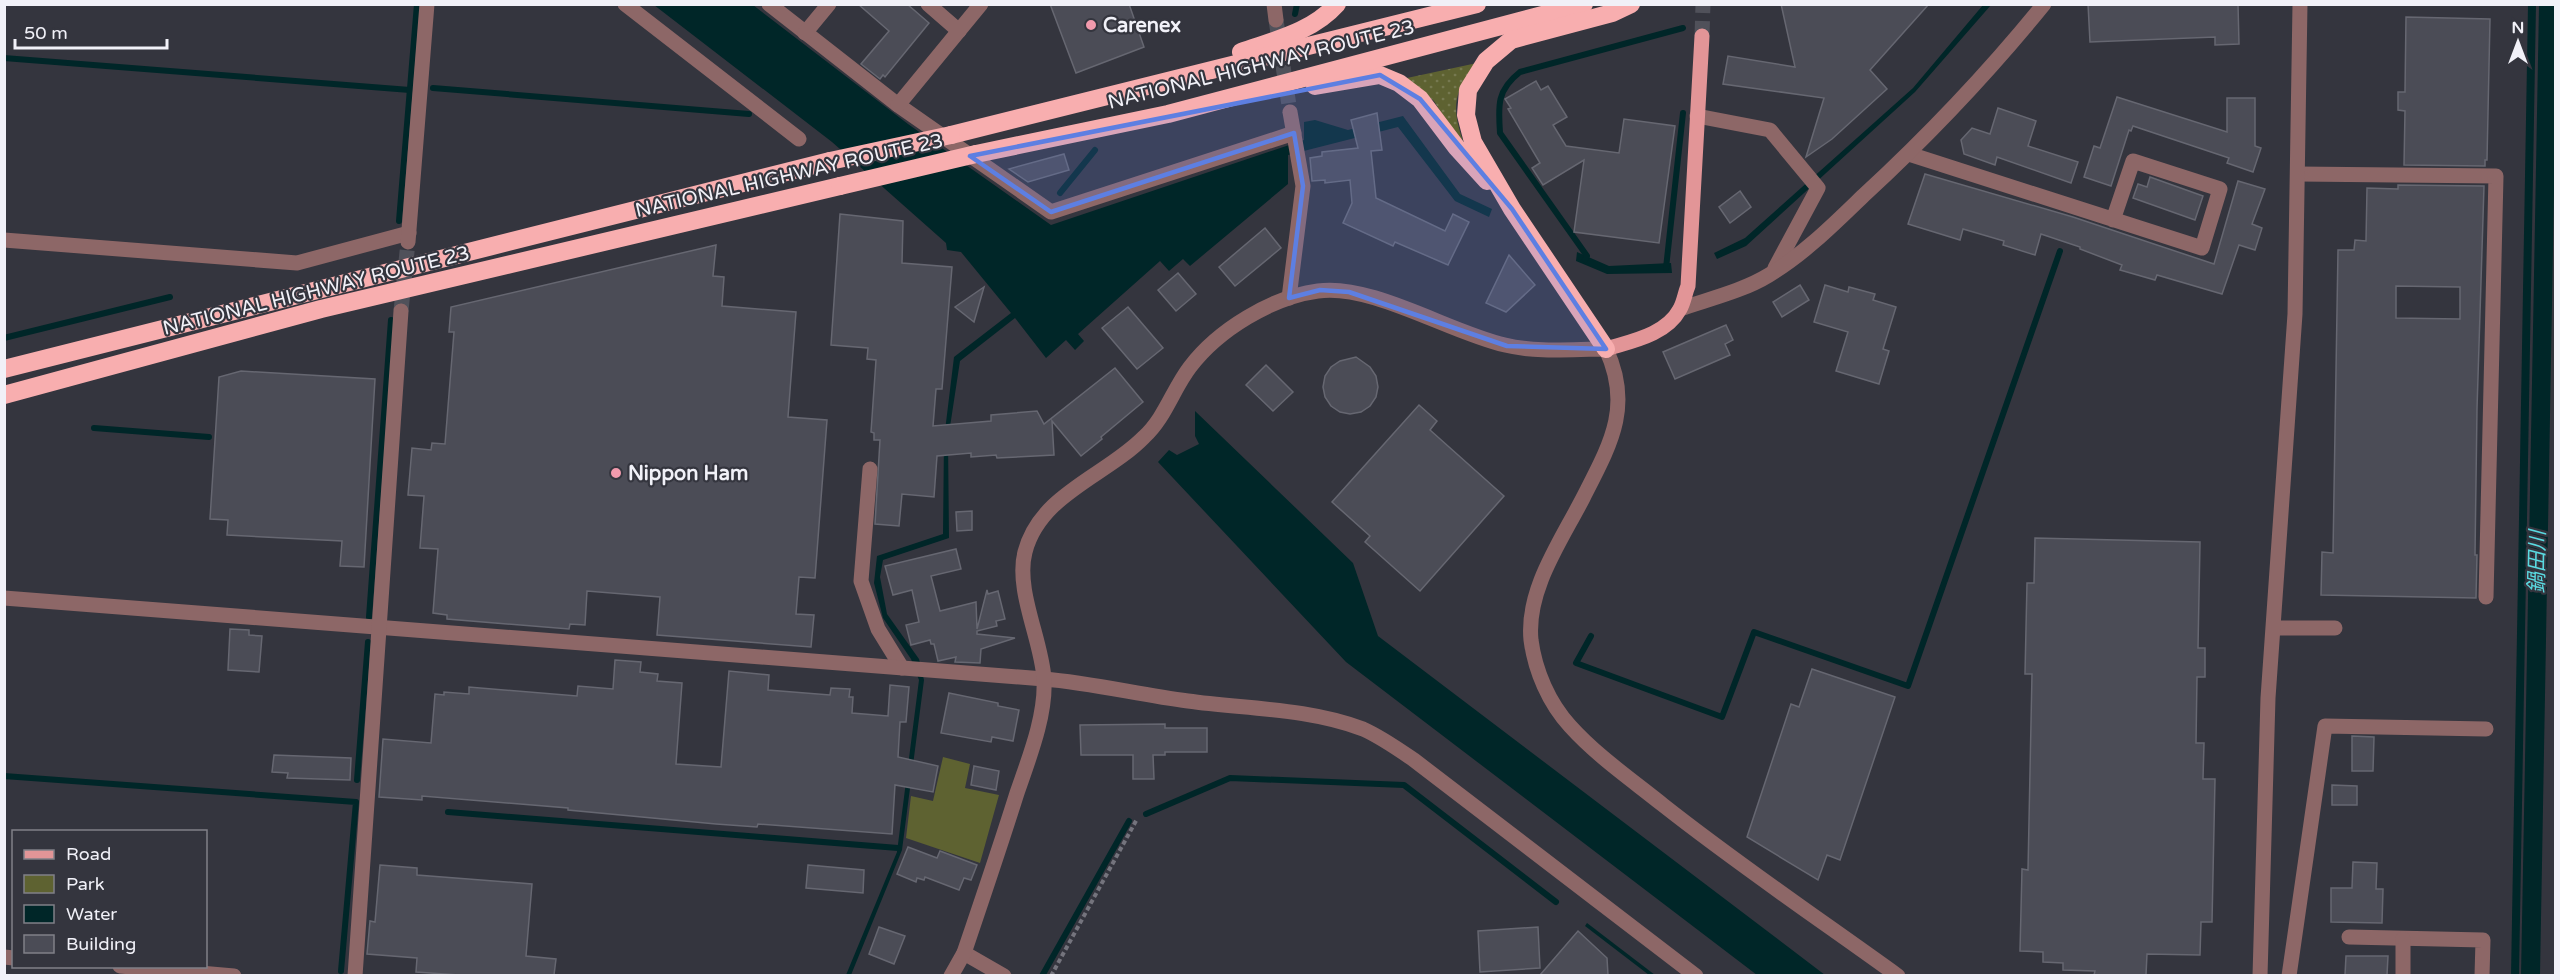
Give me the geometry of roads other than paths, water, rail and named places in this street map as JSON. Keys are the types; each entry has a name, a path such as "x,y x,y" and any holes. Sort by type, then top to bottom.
{"highway":[{"path":"1158,83 1309,27 1327,16 1337,4"},
{"name":"NATIONAL HIGHWAY ROUTE 23","path":"4,369 830,162 951,135 1477,4"},
{"name":"NATIONAL HIGHWAY ROUTE 23","path":"4,395 321,309 975,154 1168,114 1584,4"},
{"path":"1606,349 1512,209 1473,142 1467,116 1468,90 1476,75 1496,50 1511,40 1612,13 1630,4"},
{"path":"1168,114 1380,75 1399,82 1420,99 1457,148 1512,209"}],"main road":[{"path":"1606,349 1639,339 1664,327 1680,309 1688,286 1702,36"}],"street":[{"path":"4,240 297,262 409,238 427,4"},
{"path":"625,4 799,139"},
{"path":"769,4 898,105 1051,212 1294,136"},
{"path":"805,33 829,4"},
{"path":"928,4 959,31"},
{"path":"898,105 981,4"},
{"path":"1274,4 1276,20"},
{"path":"1680,309 1722,295 1774,271 1817,239 1909,154 1999,60 2044,4"},
{"path":"2260,975 2268,698 2295,314 2300,4"},
{"path":"1289,298 1303,186 1290,112"},
{"path":"1697,116 1770,130 1818,188 1774,271"},
{"path":"1909,154 2113,220 2202,248 2220,189 2133,161 2113,220"},
{"path":"2298,174 2496,176 2486,597"},
{"path":"951,975 964,953 1038,730 1044,679 1025,583 1024,554 1032,533 1043,516 1059,501 1145,437 1161,416 1190,367 1209,348 1265,307 1320,290 1349,292 1383,300 1476,337 1507,346 1533,350 1606,349 1617,371 1619,396 1610,444 1546,570 1538,588 1532,613 1531,640 1537,668 1548,696 1569,725 1585,741 1639,786 1722,852 1898,975"},
{"path":"355,975 401,311"},
{"path":"870,469 861,581 878,629 912,669"},
{"path":"4,598 1079,682 1188,701 1285,712 1342,723 1365,730 1414,760 1696,975"},
{"path":"2274,628 2335,628"},
{"path":"2289,975 2325,726 2486,729"},
{"path":"2349,937 2483,940 2482,975"},
{"path":"2403,939 2403,975"},
{"path":"964,953 1004,975"},
{"path":"145,968 234,975"}],"water":[{"path":"2536,4 2519,975 2511,976 2528,5"},
{"name":"鍋田川","path":"2555,4 2555,136 2540,975 2521,976 2539,5"},
{"path":"654,5 753,5 908,124 1051,225 1304,140 1304,122 1315,120 1348,130 1403,116 1460,194 1492,209 1489,217 1455,201 1398,127 1288,155 1288,184 1190,266 1183,259 1169,271 1160,261 1078,334 1084,341 1075,350 1066,340 1046,358 1015,318 960,361 948,440 949,538 883,560 880,577 887,614 919,659 924,680 902,850 851,975 846,975 897,852 919,680 911,659 883,618 874,583 877,556 943,534 944,439 954,357 1011,313 961,252 947,250 946,243 832,142"},
{"path":"1983,5 1991,5 1915,92 1746,246 1717,259 1714,253 1745,238 1913,88"},
{"path":"1577,252 1609,266 1671,263 1672,273 1607,274 1576,261"},
{"path":"1195,411 1353,563 1378,636 1825,975 1757,975 1346,662 1158,462 1169,450 1177,455 1199,444 1195,436"},
{"path":"1587,923 1655,975 1649,975 1585,926"}],"waterway":[{"path":"399,221 417,4"},
{"path":"1295,14 1297,4"},
{"path":"1585,260 1587,256 1500,133 1499,106 1503,92 1520,72 1683,28"},
{"path":"4,58 410,90"},
{"path":"433,88 749,114"},
{"path":"1666,268 1683,113"},
{"path":"1060,193 1095,150"},
{"path":"1591,636 1576,663 1722,717 1754,632 1908,686 2060,251"},
{"path":"4,338 170,297"},
{"path":"369,617 391,320"},
{"path":"94,428 209,437"},
{"path":"357,780 368,642"},
{"path":"4,776 356,802 341,971"},
{"path":"1146,814 1230,778 1404,785 1556,902"},
{"path":"448,812 898,848"},
{"path":"1042,976 1129,821"}],"tunnel":[{"path":"1702,36 1703,4"},
{"path":"1276,20 1290,112"},
{"path":"401,311 408,242"}],"place":[{"name":"Carenex","path":"1091,25"},
{"name":"Nippon Ham","path":"616,473"}]}
